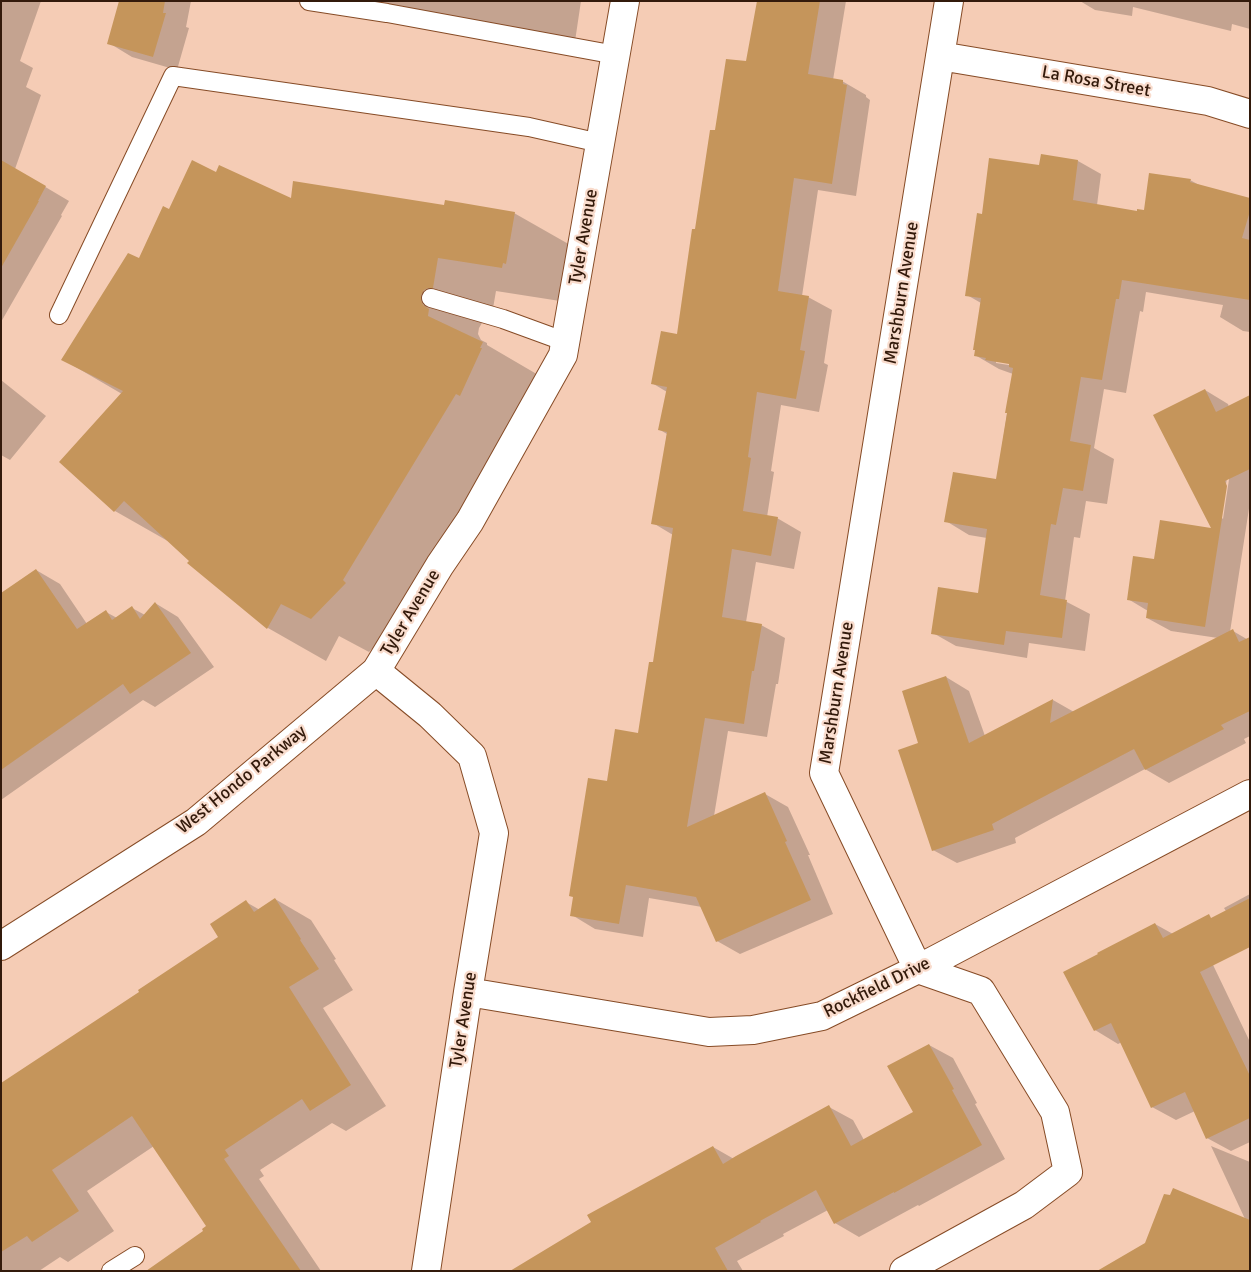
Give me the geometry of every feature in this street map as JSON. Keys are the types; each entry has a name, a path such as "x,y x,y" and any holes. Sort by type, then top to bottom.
{"street":[{"name":"Tyler Avenue","path":"426,1271 494,833 472,756 437,722 376,671 440,565 470,521 563,355 624,1"},
{"name":"Marshburn Avenue","path":"918,969 824,773 949,1"},
{"name":"La Rosa Street","path":"940,56 1208,101 1250,114"},
{"name":"West Hondo Parkway","path":"1,946 196,822 376,671"},
{"name":"Rockfield Drive","path":"468,992 708,1032 753,1030 822,1016 918,969 1250,794"},
{"path":"904,1271 1024,1205 1068,1172 1056,1112 981,991 918,969"}],"lane":[{"path":"308,1 387,13 616,55"},
{"path":"59,315 173,76 529,127 600,143"},
{"path":"431,298 503,319 566,342"},
{"path":"111,1271 136,1256"}],"building":[{"path":"119,1 165,1 163,13 166,13 153,57 107,44"},
{"path":"757,1 820,1 808,74 843,80 843,84 847,85 832,184 794,178 778,291 809,296 800,350 805,351 796,399 757,392 748,457 751,458 743,511 778,517 771,556 732,549 722,617 762,624 754,671 752,671 744,724 705,718 687,827 765,792 811,900 716,942 696,897 626,885 619,924 570,916 573,897 569,896 588,778 607,781 615,729 638,733 649,662 653,662 673,528 651,524 667,432 658,430 667,387 651,384 661,331 677,334 692,229 695,229 710,130 715,130 726,59 746,61"},
{"path":"1041,154 1078,160 1073,200 1137,211 1137,209 1144,210 1149,173 1191,179 1190,182 1250,198 1250,211 1242,238 1250,240 1250,300 1122,280 1119,299 1116,299 1102,380 1081,377 1070,441 1091,445 1083,491 1063,488 1056,525 1051,524 1040,595 1067,600 1062,638 1006,631 1004,645 931,634 938,587 978,593 987,529 944,522 953,472 996,479 1013,368 1009,367 1009,364 974,356 975,350 973,350 981,298 965,296 977,213 982,214 989,158 1039,165"},
{"path":"1,160 46,186 1,268"},
{"path":"192,160 216,172 219,165 291,198 293,181 444,205 445,200 515,212 506,264 503,263 502,268 438,258 433,288 424,290 421,295 423,305 429,309 428,316 483,342 460,396 456,394 343,580 346,583 311,619 281,604 267,629 187,563 189,561 124,501 114,512 59,462 123,391 61,360 128,253 139,258 163,206 169,209"},
{"path":"1205,389 1216,412 1250,395 1250,469 1225,481 1227,486 1205,627 1146,618 1148,603 1127,600 1133,556 1154,559 1160,520 1211,528 1153,415"},
{"path":"36,569 77,629 106,610 112,620 132,606 140,619 155,602 191,653 130,694 123,684 1,770 1,593"},
{"path":"1233,629 1239,642 1250,637 1250,711 1221,725 1224,729 1145,770 1134,749 992,824 994,830 932,851 898,750 918,743 902,691 946,676 969,743 1053,699 1050,723"},
{"path":"275,898 319,969 289,987 351,1085 310,1111 302,1099 225,1150 229,1156 224,1159 301,1271 146,1271 203,1231 202,1229 206,1226 132,1116 52,1170 79,1211 32,1242 27,1236 1,1252 1,1083 139,992 138,990 218,937 210,924 246,900 254,912"},
{"path":"1250,898 1250,947 1200,972 1250,1076 1250,1118 1206,1139 1185,1092 1151,1108 1111,1023 1094,1031 1063,972 1155,923 1163,938 1209,914 1211,918"},
{"path":"929,1044 982,1145 894,1193 834,1224 816,1190 715,1248 728,1271 510,1271 591,1222 587,1215 713,1146 723,1164 829,1105 851,1146 913,1112 887,1066"},
{"path":"1173,1188 1250,1220 1250,1271 1097,1271 1145,1243 1164,1194 1170,1195"}]}
